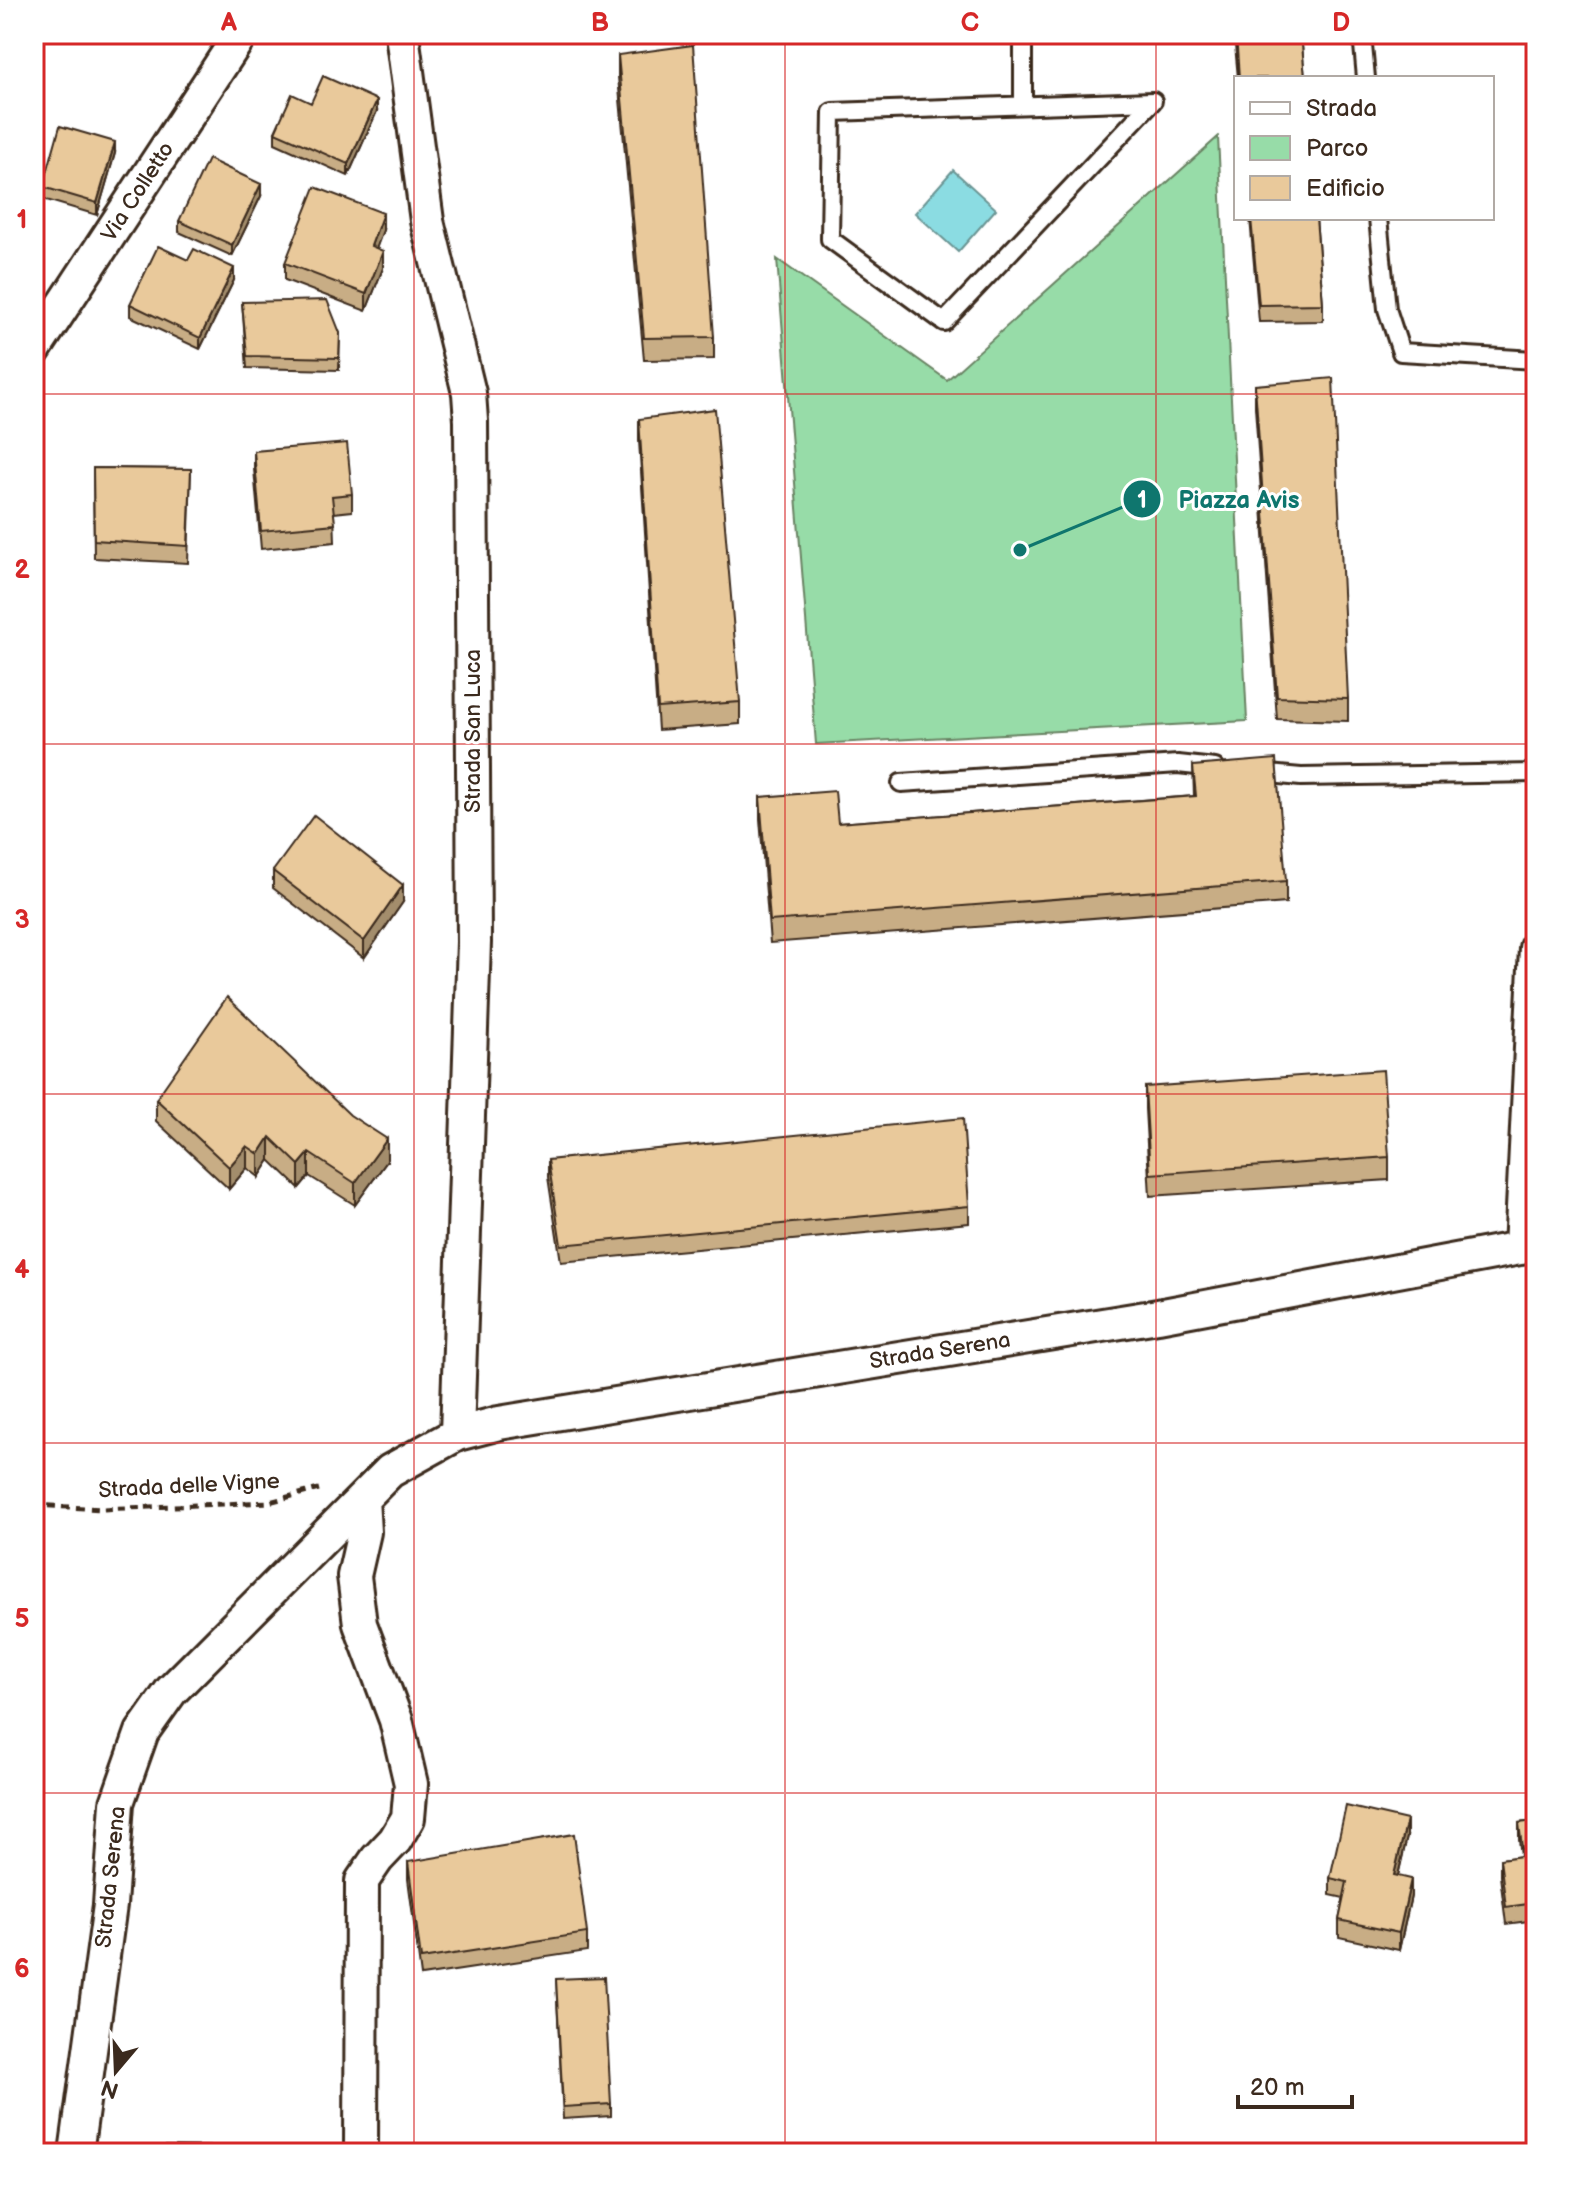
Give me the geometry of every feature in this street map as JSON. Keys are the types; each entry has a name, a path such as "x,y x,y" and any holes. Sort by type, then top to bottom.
{"street":[{"name":"Via Colletto","path":"34,350 241,34"},
{"name":"Strada San Luca","path":"402,34 427,221 469,393 471,421 474,942 457,1434"},
{"path":"1528,1247 1536,948"},
{"name":"Strada Serena","path":"76,2153 110,1905 117,1803 142,1732 171,1691 390,1471 457,1434 499,1423 1158,1316 1528,1247"},
{"path":"361,2153 362,1881 395,1840 408,1818 411,1784 396,1720 360,1624 354,1576 364,1532 362,1499"}],"lane":[{"path":"1023,34 1023,105"},
{"path":"1362,34 1366,76"},
{"path":"1153,101 944,322 830,239 832,112 1023,105 1153,101"},
{"path":"1378,220 1387,309 1401,352 1536,360"},
{"path":"901,783 1178,764 1301,777 1536,773"}],"path":[{"name":"Strada delle Vigne","path":"34,1505 102,1509 269,1502 329,1487"}],"green space":[{"path":"1218,137 1247,721 816,744 777,259 947,380"}],"water":[{"path":"953,170 996,209 958,252 915,213"}],"building":[{"path":"1236,34 1301,34 1305,76 1239,76"},
{"path":"693,45 714,337 644,338 618,55"},
{"path":"323,76 377,100 348,164 275,132 292,94 311,103"},
{"path":"60,126 115,142 97,203 43,187"},
{"path":"208,159 261,184 232,245 179,221"},
{"path":"315,187 383,213 371,246 383,251 366,294 285,263"},
{"path":"1251,220 1316,220 1323,304 1259,305"},
{"path":"158,246 188,260 194,249 234,268 200,338 130,304"},
{"path":"327,300 340,333 339,358 247,356 242,302"},
{"path":"1333,378 1348,699 1277,697 1255,385"},
{"path":"715,409 740,702 658,708 639,419"},
{"path":"347,443 352,494 332,496 335,524 261,531 254,451"},
{"path":"93,468 191,469 188,546 94,540"},
{"path":"1276,759 1286,881 770,921 760,797 835,791 838,823 1196,796 1193,766"},
{"path":"314,815 403,885 364,941 273,871"},
{"path":"227,997 350,1115 387,1139 355,1183 309,1153 299,1165 270,1137 259,1154 247,1146 229,1167 156,1099"},
{"path":"1383,1070 1389,1157 1150,1174 1145,1087"},
{"path":"963,1118 969,1206 561,1245 548,1160"},
{"path":"1346,1806 1407,1820 1394,1875 1411,1879 1399,1933 1339,1920 1347,1882 1330,1878"},
{"path":"1536,1821 1536,1903 1506,1907 1500,1859 1523,1856 1519,1823"},
{"path":"574,1834 587,1933 421,1959 408,1862"},
{"path":"604,1977 611,2104 563,2107 556,1979"},
{"path":"153,2146 240,2147 239,2153 153,2153"}],"place":[{"name":"Piazza Avis","path":"1020,550"}]}
